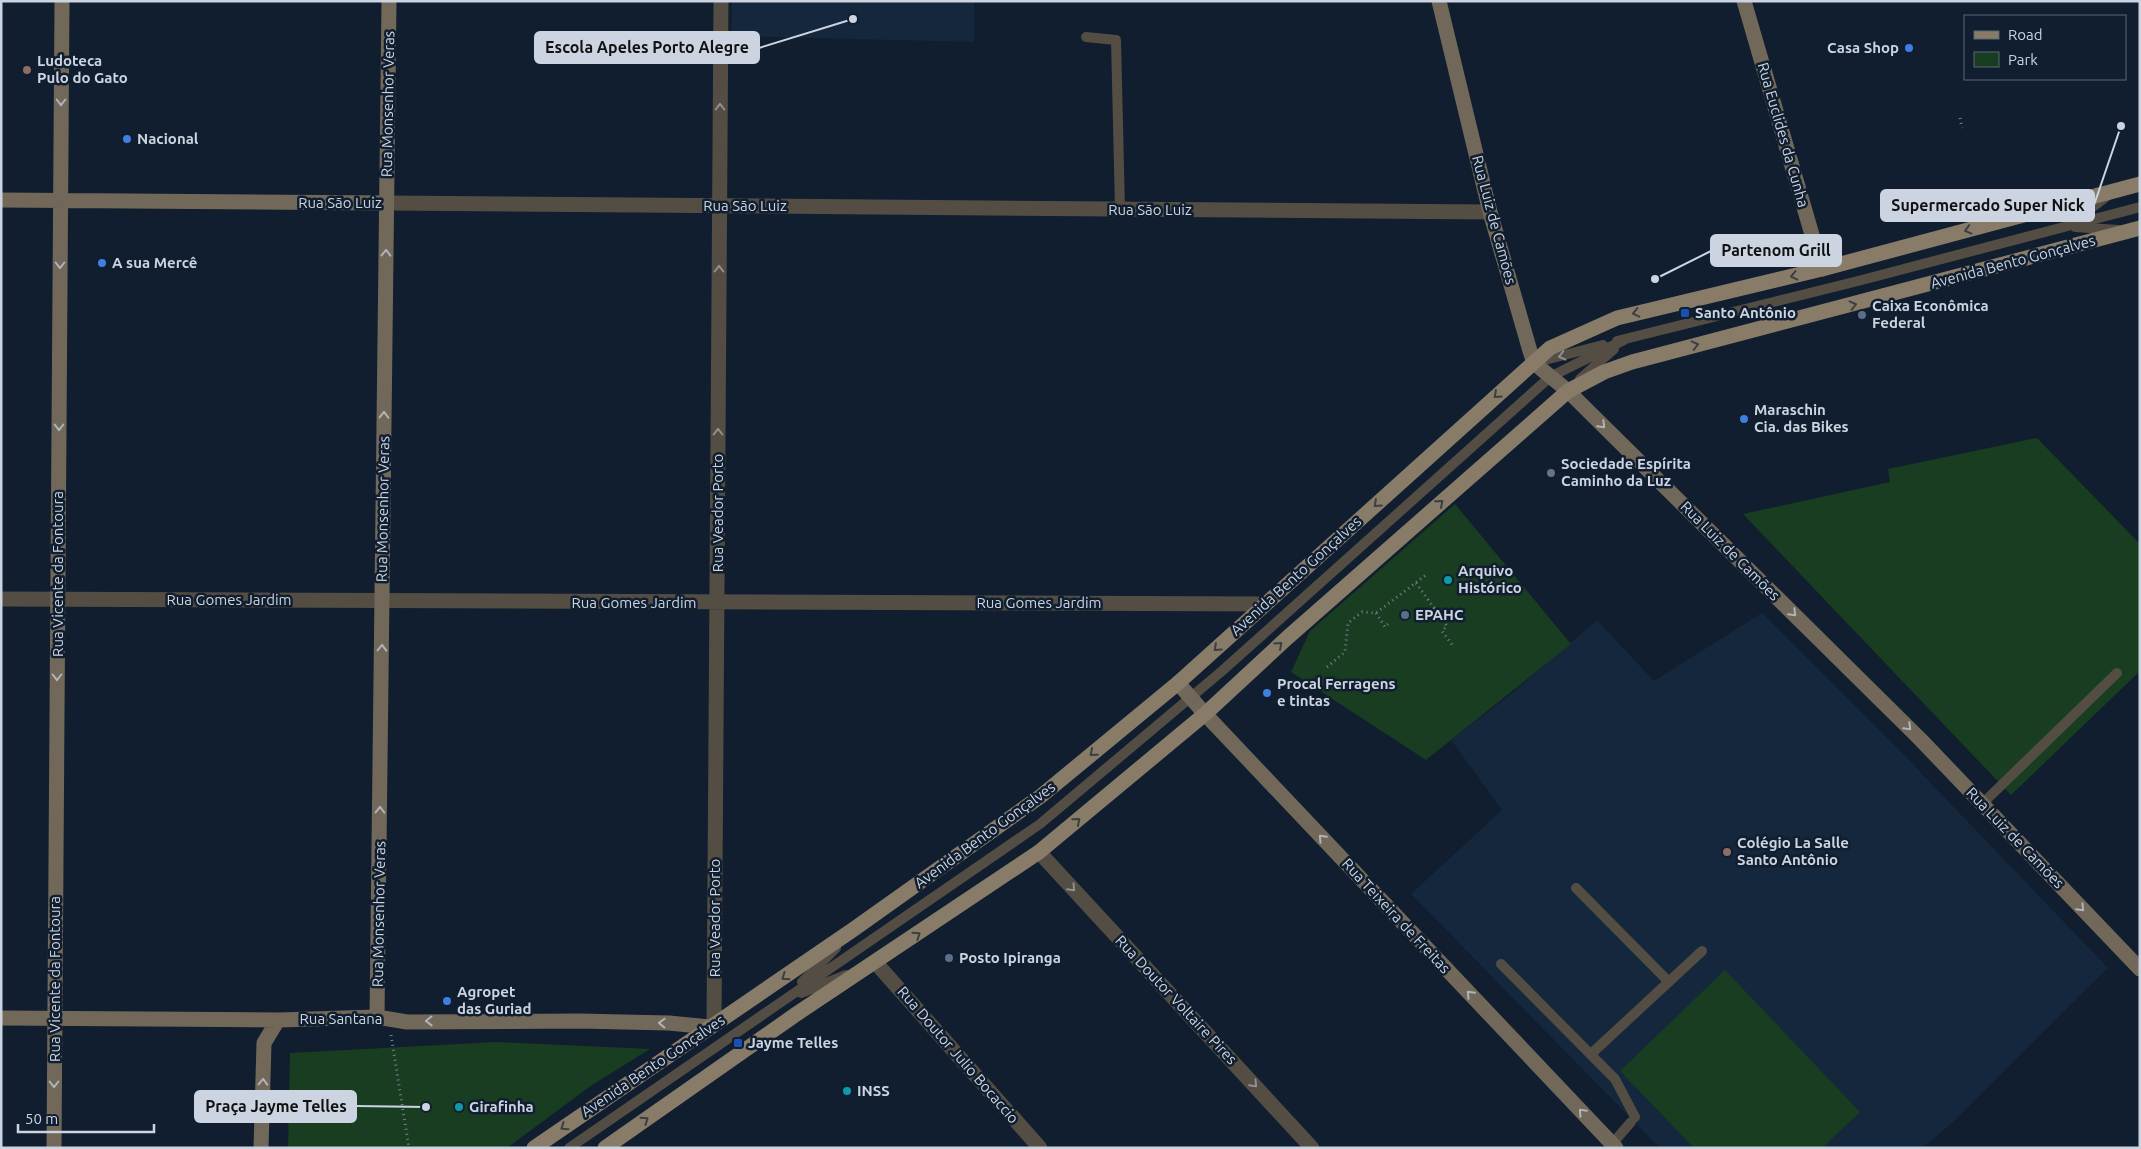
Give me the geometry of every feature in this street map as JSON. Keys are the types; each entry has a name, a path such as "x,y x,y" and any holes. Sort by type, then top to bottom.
{"main road":[{"name":"Avenida Bento Gonçalves","path":"534,1148 854,929 1041,796 1178,683 1550,348 1617,318 1822,269 2140,184"},
{"name":"Avenida Bento Gonçalves","path":"605,1148 795,1015 876,963 1039,852 1205,714 1295,631 1568,391 1604,372 1632,362 2133,229"}],"street":[{"name":"Rua Vicente da Fontoura","path":"54,1148 62,1"},
{"name":"Rua Monsenhor Veras","path":"383,1018 382,602 389,1"},
{"name":"Rua Veador Porto","path":"712,1026 721,1"},
{"name":"Rua Luiz de Camões","path":"1439,1 1490,212 1534,363 1568,391 1914,733 2140,969"},
{"name":"Rua Euclides da Cunha","path":"1744,1 1822,269"},
{"name":"Rua São Luiz","path":"1,200 1490,212"},
{"name":"Rua Gomes Jardim","path":"1,599 1266,604"},
{"name":"Rua Teixeira de Freitas","path":"1178,683 1205,714 1614,1146"},
{"name":"Rua Doutor Voltaire Pires","path":"1039,852 1312,1148"},
{"name":"Rua Doutor Julio Bocaccio","path":"876,963 1040,1148"},
{"name":"Rua Santana","path":"1,1018 249,1020 383,1018 407,1022 651,1023 712,1026"},
{"path":"249,1020 264,1043"},
{"path":"261,1148 264,1043 278,1020"}],"lane":[{"path":"1086,37 1116,40 1120,210"},
{"path":"2067,226 2116,190"},
{"path":"1534,363 2140,207"},
{"path":"2067,226 2133,229"},
{"path":"569,1148 1040,824 1190,697 1550,377 1624,340"},
{"path":"1568,391 1624,340"},
{"path":"1982,804 2117,673"},
{"path":"1576,888 1670,982"},
{"path":"784,1000 854,929"},
{"path":"1591,1054 1702,951"},
{"path":"784,1000 876,963"},
{"path":"1501,964 1615,1079 1633,1119 1614,1146"}],"path":[{"path":"1960,118 1962,128"},
{"path":"1327,666 1345,652 1348,623 1362,612 1376,613 1426,575"},
{"path":"1416,583 1447,626 1442,630 1453,646"},
{"path":"1426,614 1434,608"},
{"path":"1376,613 1385,627 1388,624"},
{"path":"383,1018 409,1148"}],"shaded area":[{"path":"732,1 974,1 974,42 731,36"},
{"name":"Colégio La Salle Santo Antônio","path":"1762,613 1905,756 2108,968 1951,1124 1922,1148 1660,1148 1411,894 1502,810 1451,740 1506,698 1597,620 1654,681"}],"green space":[{"path":"2037,438 2140,544 2140,671 2011,795 1743,514 1890,482 1888,469"},
{"path":"1455,504 1571,644 1426,760 1291,672 1310,631"},
{"path":"1725,970 1860,1112 1822,1148 1694,1148 1620,1071"},
{"path":"496,1042 650,1049 592,1085 507,1148 288,1148 290,1053"}],"place":[{"name":"Escola Apeles Porto Alegre","path":"853,19"},
{"name":"Casa Shop","path":"1909,48"},
{"name":"Ludoteca Pulo do Gato","path":"27,70"},
{"name":"Supermercado Super Nick","path":"2121,126"},
{"name":"Nacional","path":"127,139"},
{"name":"A sua Mercê","path":"102,263"},
{"name":"Partenom Grill","path":"1655,279"},
{"name":"Santo Antônio","path":"1685,313"},
{"name":"Caixa Econômica Federal","path":"1862,315"},
{"name":"Maraschin Cia. das Bikes","path":"1744,419"},
{"name":"Sociedade Espírita Caminho da Luz","path":"1551,473"},
{"name":"Arquivo Histórico","path":"1448,580"},
{"name":"EPAHC","path":"1405,615"},
{"name":"Procal Ferragens e tintas","path":"1267,693"},
{"name":"Colégio La Salle Santo Antônio","path":"1727,852"},
{"name":"Posto Ipiranga","path":"949,958"},
{"name":"Agropet das Guriad","path":"447,1001"},
{"name":"Jayme Telles","path":"738,1043"},
{"name":"INSS","path":"847,1091"},
{"name":"Praça Jayme Telles","path":"426,1107"},
{"name":"Girafinha","path":"459,1107"}]}
